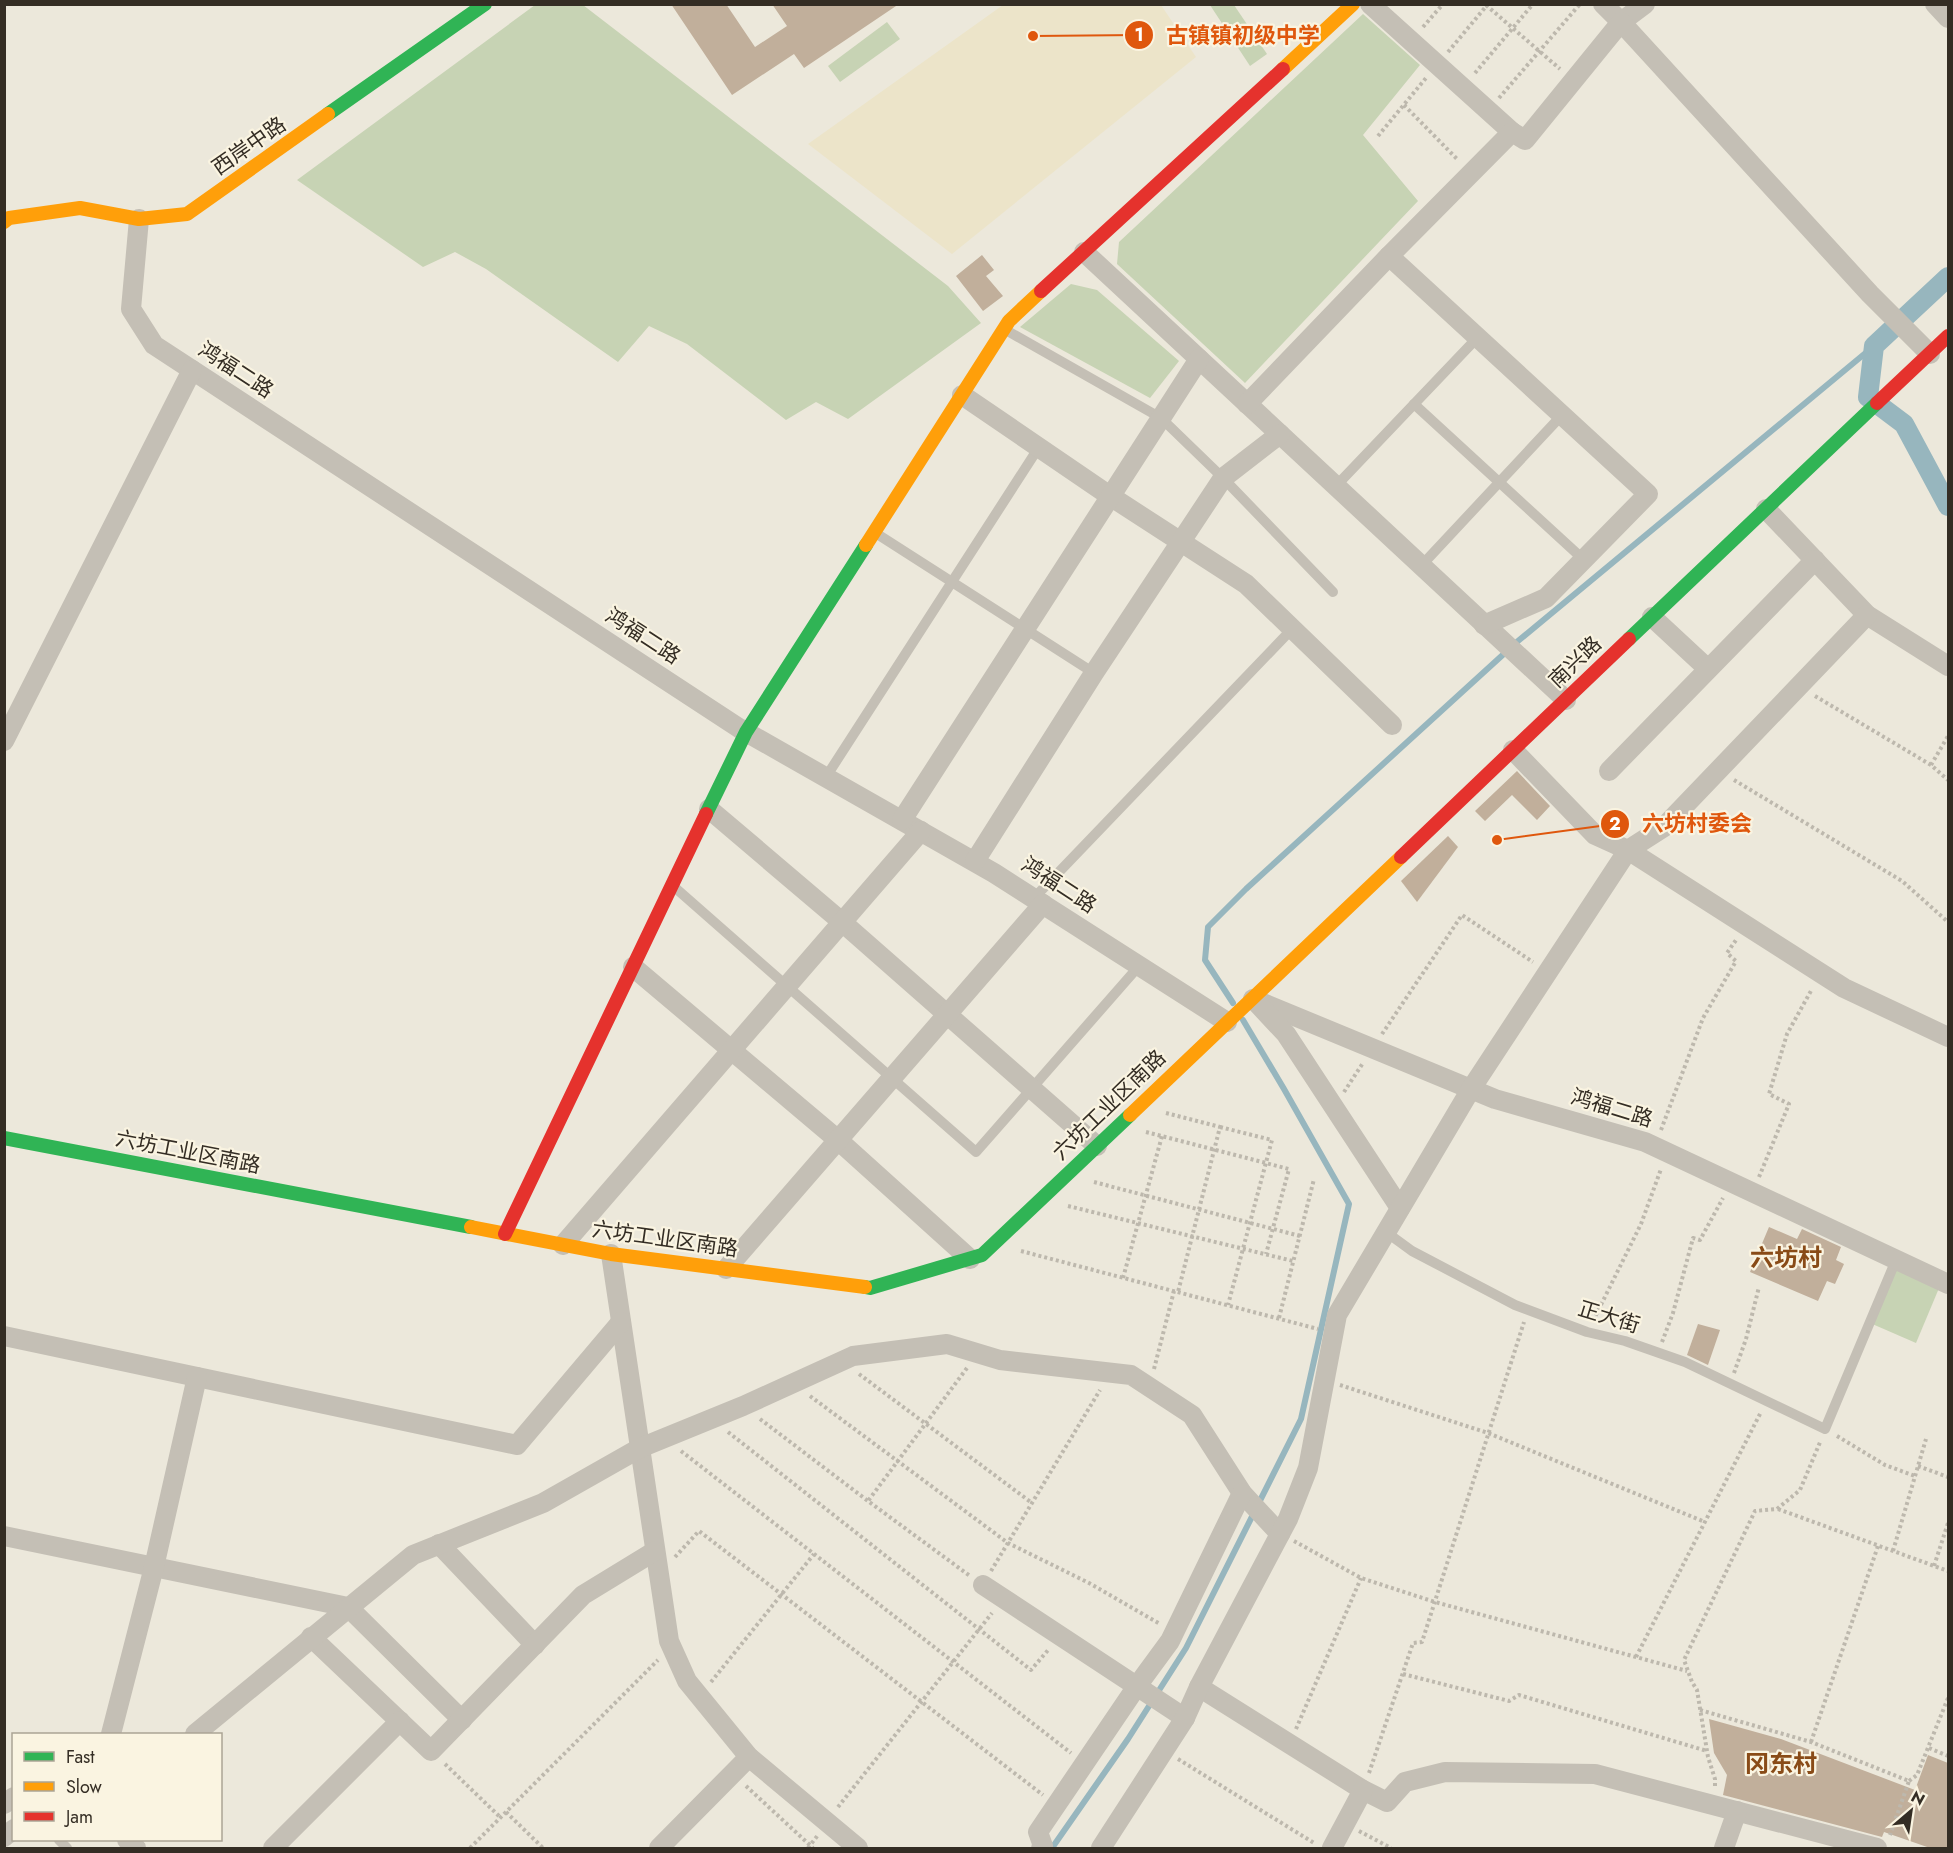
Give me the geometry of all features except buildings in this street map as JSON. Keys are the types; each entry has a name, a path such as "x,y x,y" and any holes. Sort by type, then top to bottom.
{"main road":[{"name":"西岸中路","path":"4,222 9,218 80,208 139,219 187,214 485,4"},
{"path":"505,1234 746,732 1009,321 1353,4"},
{"name":"南兴路","path":"1229,1020 1948,336"},
{"name":"六坊工业区南路","path":"4,1138 611,1254 870,1288 982,1256 1229,1020"}],"street":[{"path":"1370,4 1512,132 1525,140 1622,22 1645,4"},
{"path":"1603,4 1870,294 1930,354"},
{"path":"1935,4 1948,18"},
{"path":"1247,404 1512,132"},
{"name":"鸿福二路","path":"139,219 131,309 154,345 746,732 975,861 1229,1020"},
{"path":"1083,252 1566,700"},
{"path":"1389,256 1648,494 1546,598 1485,625"},
{"path":"902,820 1198,359"},
{"path":"4,741 192,370"},
{"path":"962,395 1110,496 1246,584 1392,724"},
{"path":"975,861 1094,673 1223,478 1280,434"},
{"path":"1766,508 1867,615 1948,666"},
{"path":"1609,771 1815,560"},
{"path":"1101,1848 1185,1718 1280,1534 1308,1468 1337,1315 1471,1089 1628,850 1664,827 1867,615"},
{"path":"1652,617 1708,669"},
{"path":"1513,750 1595,835 1628,850 1844,988 1948,1037"},
{"path":"709,809 948,1014 1097,1146"},
{"path":"562,1245 921,831"},
{"path":"726,1269 948,1014 1039,901"},
{"path":"633,967 838,1140 970,1259"},
{"name":"鸿福二路","path":"1250,1002 1373,1048 1495,1099 1661,1149 1896,1260 1946,1280"},
{"path":"1250,1002 1286,1034 1400,1208"},
{"path":"611,1254 671,1647 687,1681 749,1757 858,1848"},
{"path":"4,1336 517,1445 621,1322"},
{"path":"196,1733 413,1555 543,1503 640,1448 743,1406 853,1356 947,1344 999,1360 1131,1375 1192,1415 1242,1493 1280,1534"},
{"path":"111,1733 154,1567 197,1377"},
{"path":"1041,1848 1043,1846 1038,1832 1170,1641 1242,1493"},
{"path":"4,1536 348,1607 462,1720"},
{"path":"439,1544 535,1645"},
{"path":"311,1637 431,1751 583,1595 655,1551"},
{"path":"983,1585 1185,1718"},
{"path":"1199,1687 1363,1790 1387,1802 1405,1782 1445,1772 1595,1774 1737,1811 1883,1843"},
{"path":"273,1848 400,1720"},
{"path":"658,1848 749,1757"},
{"path":"1332,1848 1363,1790"},
{"path":"1724,1848 1737,1811"}],"lane":[{"path":"1004,329 1161,418 1223,478 1333,592"},
{"path":"1336,486 1478,337"},
{"path":"1414,404 1584,560"},
{"path":"1421,566 1562,415"},
{"path":"826,777 1039,447"},
{"path":"874,532 1094,673"},
{"path":"1039,901 1293,628"},
{"path":"672,885 976,1152 1140,966"},
{"name":"正大街","path":"1386,1232 1412,1251 1528,1310 1587,1332 1625,1341 1685,1362 1825,1429"},
{"path":"1825,1429 1896,1260"}],"path":[{"path":"1411,41 1443,4"},
{"path":"1378,136 1487,4 1573,81"},
{"path":"1463,88 1533,4"},
{"path":"1488,110 1580,4"},
{"path":"1404,105 1472,172"},
{"path":"1798,686 1931,765 1948,780"},
{"path":"1931,765 1948,736"},
{"path":"1718,770 1902,880 1948,922"},
{"path":"1333,1107 1462,915 1548,972"},
{"path":"1587,1332 1641,1224 1661,1149 1703,1018 1736,961 1728,953 1746,924"},
{"path":"1753,1192 1789,1104 1769,1094 1787,1034 1820,972"},
{"path":"1139,1106 1272,1140 1228,1305"},
{"path":"1119,1125 1288,1169 1266,1254"},
{"path":"1149,1387 1220,1127"},
{"path":"1123,1278 1161,1136"},
{"path":"1067,1175 1300,1236"},
{"path":"1279,1318 1314,1179"},
{"path":"1657,1352 1673,1313 1693,1238 1700,1240 1732,1182"},
{"path":"1041,1200 1293,1261"},
{"path":"994,1245 1307,1325"},
{"path":"1730,1383 1746,1339 1759,1287"},
{"path":"1363,1790 1413,1643 1422,1642 1528,1310"},
{"path":"868,1501 978,1353"},
{"path":"842,1361 1032,1503"},
{"path":"743,1406 983,1585 1110,1373"},
{"path":"1325,1380 1488,1433 1705,1522"},
{"path":"793,1383 1008,1543 1089,1583 1174,1632"},
{"path":"1636,1657 1767,1400"},
{"path":"711,1419 1031,1670 1060,1636"},
{"path":"1777,1509 1800,1490 1825,1429 1886,1465 1915,1476"},
{"path":"663,1438 1085,1763"},
{"path":"1893,1551 1926,1439"},
{"path":"1918,1466 1948,1477"},
{"path":"1715,1805 1715,1779 1707,1752 1697,1690 1684,1660 1755,1511 1777,1509 1948,1571"},
{"path":"1934,1566 1948,1523"},
{"path":"659,1575 699,1531 1056,1805"},
{"path":"1280,1534 1361,1578 1435,1602 1688,1671"},
{"path":"1811,1742 1878,1546"},
{"path":"700,1696 814,1554"},
{"path":"1290,1743 1361,1578"},
{"path":"826,1822 1003,1598"},
{"path":"470,1848 671,1647"},
{"path":"1403,1674 1509,1701 1519,1695 1707,1752"},
{"path":"1883,1843 1909,1781 1917,1775 1948,1698"},
{"path":"1700,1710 1811,1742 1909,1781"},
{"path":"1929,1748 1948,1756"},
{"path":"1164,1750 1323,1848"},
{"path":"431,1751 501,1818"},
{"path":"732,1773 813,1848"},
{"path":"506,1812 543,1848"},
{"path":"1346,1823 1391,1848"}],"green space":[{"path":"535,5 583,5 948,286 981,323 848,419 816,402 786,420 687,344 649,326 618,362 486,269 455,252 423,267 297,180"},
{"path":"1210,5 1234,5 1267,54 1250,66"},
{"path":"1363,14 1420,65 1363,135 1418,201 1245,383 1117,264 1119,242"},
{"path":"887,22 900,39 840,82 828,66"},
{"path":"1071,284 1097,290 1179,361 1150,398 1020,327"},
{"path":"1896,1260 1942,1281 1916,1343 1870,1323"}],"shaded area":[{"path":"1003,5 1161,5 1196,57 952,254 808,144"}],"waterway":[{"path":"1948,277 1874,346 1868,397 1904,424 1948,506"},
{"path":"1233,1003 1205,960 1208,927 1246,889 1518,641 1874,346"},
{"path":"1052,1848 1128,1739 1186,1648 1301,1419 1349,1204 1243,1020"}],"traffic: fast":[{"path":"328,114 485,4"},
{"path":"1629,639 1877,403"},
{"path":"706,814 746,732 866,545"},
{"path":"865,1287 870,1288 982,1255 1130,1115"},
{"path":"4,1138 471,1227"}],"traffic: slow":[{"path":"1283,69 1353,4"},
{"path":"4,222 9,218 80,208 139,219 187,214 328,114"},
{"path":"866,545 1009,321 1041,291"},
{"path":"1130,1115 1401,857"},
{"path":"471,1227 611,1254 865,1287"}],"traffic: jam":[{"path":"1041,291 1283,69"},
{"path":"1877,403 1948,336"},
{"path":"1401,857 1629,639"},
{"path":"505,1234 706,814"}],"place":[{"name":"古镇镇初级中学","path":"1033,36"},
{"name":"六坊村委会","path":"1497,840"}],"district":[{"name":"六坊村","path":"1786,1258"},
{"name":"冈东村","path":"1781,1764"}]}
